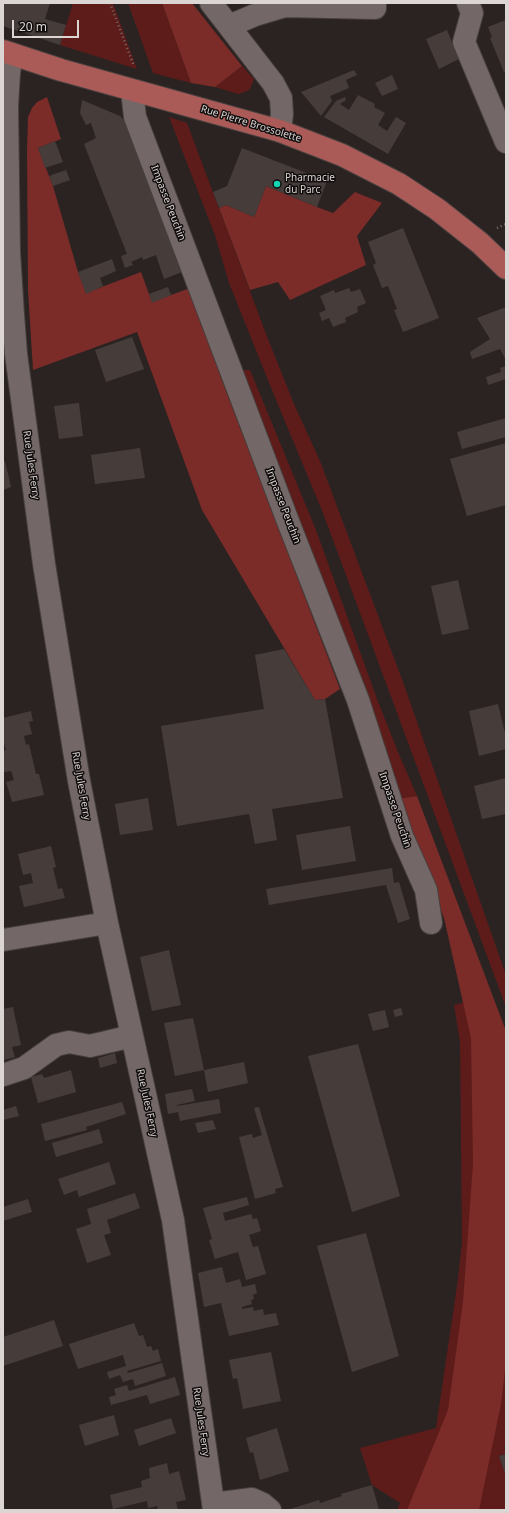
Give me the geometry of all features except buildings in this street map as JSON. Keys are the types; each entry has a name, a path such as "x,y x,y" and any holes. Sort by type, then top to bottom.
{"main road":[{"name":"Rue Pierre Brossolette","path":"7,52 61,70 280,131 342,155 399,184 437,209 480,244 506,268"}],"street":[{"path":"220,10 255,15 285,6 375,8 375,3"},
{"path":"468,3 472,14 464,42 506,142"},
{"path":"220,10 273,83 281,98 282,114 280,131"},
{"name":"Rue Jules Ferry","path":"7,52 9,73 9,356 74,750 107,923 173,1220 213,1507"},
{"name":"Impasse Peuchin","path":"138,92 135,117 292,531 358,700 402,836 426,890 430,923"},
{"path":"3,940 107,923"},
{"path":"3,1075 24,1068 56,1045 69,1042 90,1046 132,1036"},
{"path":"213,1507 252,1499 263,1504 270,1510"}],"path":[{"path":"110,3 138,92"}],"shaded area":[{"path":"73,3 113,3 137,69 60,45"},
{"path":"128,3 162,3 191,83 153,73"},
{"path":"162,3 192,3 242,66 215,87 191,83"},
{"path":"242,66 254,79 250,89 238,94 215,87"},
{"path":"47,97 61,139 38,148 53,186 78,272 86,293 141,272 152,302 190,288 221,378 340,689 325,699 315,700 202,510 137,332 33,370 28,290 28,117 32,108 37,102"},
{"path":"169,117 187,123 266,334 294,404 320,461 403,682 506,975 506,1007 323,513 229,283 215,235"},
{"path":"266,186 333,213 355,192 382,203 357,236 366,265 290,300 278,282 250,290 219,208 226,205 254,217"},
{"path":"243,370 250,370 316,530 377,699 417,796 397,799"},
{"path":"417,796 506,1031 506,1362 501,1404 479,1510 407,1510 448,1410 463,1302 473,1164 471,1038 444,918 397,799"},
{"path":"477,999 506,1075 506,1446 504,1447 506,1454 499,1456 506,1476 506,1510 397,1510 400,1503 372,1485 360,1448 436,1428 462,1242 460,1042 454,1005"}],"place":[{"name":"Pharmacie du Parc","path":"277,184"}]}
